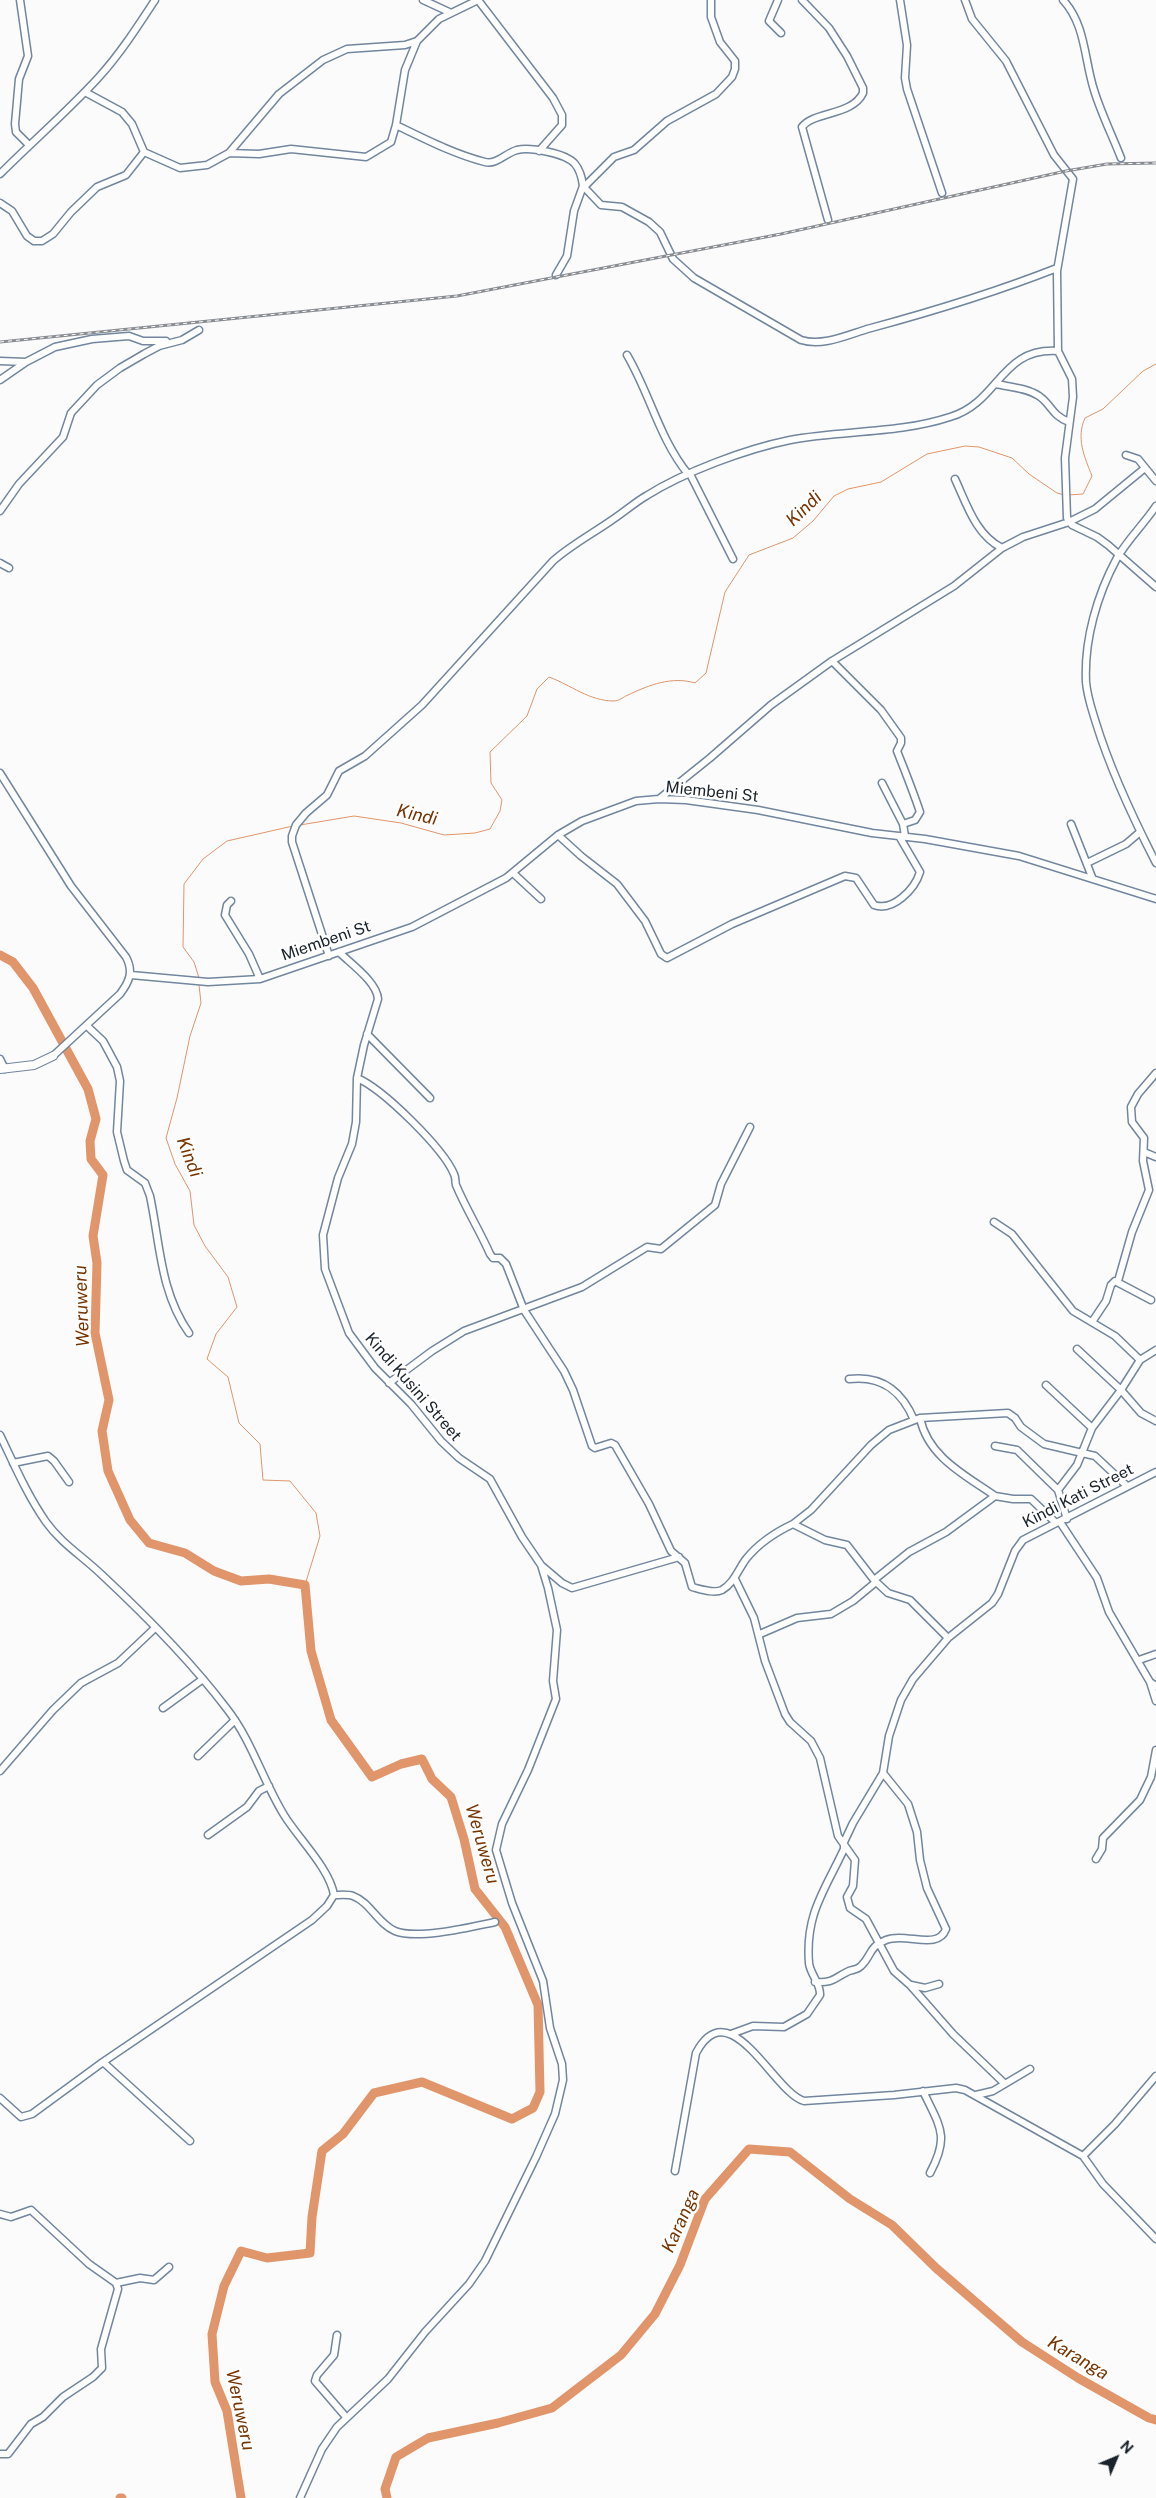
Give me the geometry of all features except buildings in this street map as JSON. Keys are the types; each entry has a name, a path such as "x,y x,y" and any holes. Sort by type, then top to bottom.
{"street":[{"path":"20,0 28,56 20,79 15,124 16,132 28,144"},
{"path":"0,174 28,144 60,117 85,92 111,62 156,0"},
{"path":"423,0 449,12"},
{"path":"229,153 259,154 291,149 366,157 391,142 396,125 402,80 417,41 429,26 449,12 478,0 552,98 562,115 562,125 539,150"},
{"path":"556,275 567,256 572,219 584,186 614,157 634,150 667,121 716,94 732,77 735,70 735,61 732,54 720,42 711,17 711,0"},
{"path":"778,0 769,22 781,33"},
{"path":"802,0 828,28 847,56 863,88 863,93 857,102 834,113 807,122 802,127 828,220"},
{"path":"900,0 907,45 905,65 907,89 942,193"},
{"path":"965,0 972,19 1006,61 1054,155 1073,179 1057,268 1058,351 1072,379 1074,405 1069,422 1065,481 1069,522"},
{"path":"1063,0 1072,12 1080,29 1093,87 1121,158"},
{"path":"85,92 122,112 132,124 144,152 180,168 207,165 229,153 279,94 323,60 347,49 374,46 395,47 417,41"},
{"path":"396,125 456,154 486,163 517,150 539,150 561,156 575,164 584,186 600,205 622,208 655,227 673,259 694,278 801,340 810,343 837,338 916,316 1003,289 1057,268"},
{"path":"0,203 12,212 27,236 34,241 42,241 53,234 71,212 97,187 126,175 144,152"},
{"path":"0,511 19,484 63,437 71,413 83,398 120,368 159,346 182,340 199,330"},
{"path":"0,380 26,362 55,347 92,339 129,336 156,342 182,340"},
{"path":"329,956 292,842 296,826 306,813 327,795 339,771 365,756 422,705 553,561 569,547 644,497 689,474 783,442 877,432 950,417 970,409 1022,356 1038,352 1058,351"},
{"path":"627,355 635,369 665,440 689,474 733,559"},
{"path":"0,361 26,362"},
{"path":"996,384 1034,393 1042,399 1053,413 1069,422"},
{"path":"1126,455 1138,458 1156,481"},
{"path":"659,799 771,705 832,661 954,586 1002,548 1030,534 1069,522 1095,509 1145,468"},
{"path":"954,479 980,530 986,538 1002,548"},
{"path":"1156,506 1118,556 1103,588 1094,616 1086,663 1086,684 1102,741 1140,832 1156,863"},
{"path":"1069,522 1097,537 1156,587"},
{"path":"0,564 9,568"},
{"path":"832,661 881,710 901,738 897,751 920,812 915,820 903,824"},
{"path":"0,773 71,886 126,958 131,975 120,994 53,1056 34,1065 3,1069 0,1059"},
{"path":"558,835 617,884 646,922 661,954 667,958 732,924 845,876 856,878 874,906 883,907 908,894 920,872 902,836 903,824 882,783"},
{"name":"Miembeni St","path":"131,975 189,982 260,979 412,927 512,873 558,835 582,822 636,801 659,799 686,800 758,810 1019,856 1156,898"},
{"path":"1071,824 1092,877"},
{"path":"1087,863 1126,844 1140,832"},
{"path":"512,873 541,899"},
{"path":"231,901 227,906 225,915 249,954 260,979"},
{"name":"Kindi Kusini Street","path":"300,2498 322,2448 346,2417 388,2379 480,2268 536,2157 555,2114 563,2074 550,2028 543,1981 512,1903 496,1850 502,1824 556,1699 553,1676 557,1630 541,1565 522,1537 490,1479 459,1458 375,1368 349,1333 332,1293 323,1255 323,1235 338,1178 352,1144 356,1122 357,1078 367,1034 376,1010 377,992 339,952"},
{"path":"87,1026 103,1041 117,1067 120,1081 117,1132 125,1166 144,1183 150,1196 165,1284 171,1302 189,1332"},
{"path":"367,1034 430,1098"},
{"path":"1092,1322 1106,1301 1111,1285 1118,1281 1132,1232 1149,1190 1144,1167 1144,1138 1134,1124 1130,1111 1138,1094 1156,1073"},
{"path":"357,1078 378,1091 402,1112 430,1140 452,1170 456,1184 490,1254 493,1258 500,1258 506,1264 524,1310 564,1371 579,1404 592,1446 595,1448 611,1443 615,1445 650,1504 667,1544 688,1570 692,1586 718,1591 735,1578 753,1552 771,1537 793,1524 811,1510 881,1436 917,1419 1008,1413 1015,1418 1021,1427 1044,1444 1082,1451 1102,1460 1127,1486"},
{"path":"390,1383 451,1338 491,1320 524,1310 582,1287 647,1247 661,1249 717,1204 720,1184 750,1127"},
{"path":"1144,1152 1156,1157"},
{"path":"994,1222 1012,1234 1067,1305 1123,1342 1140,1360"},
{"path":"1118,1281 1151,1300"},
{"path":"1077,1349 1122,1390 1141,1413 1156,1421"},
{"path":"1058,1490 1077,1465 1092,1428 1122,1390 1140,1360 1156,1350"},
{"path":"849,1379 875,1380 894,1388 908,1405 937,1454 995,1496 1013,1499 1031,1498 1058,1523 1097,1578 1109,1612 1153,1684 1156,1702"},
{"path":"1046,1385 1092,1428"},
{"path":"0,1435 33,1501 63,1542 100,1573 155,1628 203,1679 235,1720 251,1746 269,1786 291,1826 327,1877 334,1895"},
{"path":"995,1446 1017,1450 1058,1490 1067,1518"},
{"path":"13,1463 48,1456 54,1461 69,1482"},
{"name":"Kindi Kati Street","path":"883,1773 889,1736 901,1700 913,1679 948,1638 992,1603 998,1594 1018,1544 1032,1534 1058,1523 1127,1486 1156,1473"},
{"path":"760,1634 797,1618 831,1614 853,1602 909,1552 946,1532 995,1496"},
{"path":"793,1524 824,1540 847,1545 875,1581 890,1595 910,1600 948,1638"},
{"path":"541,1565 562,1583 572,1588 679,1557"},
{"path":"735,1578 760,1634 765,1661 785,1714 790,1722 811,1742 820,1758 838,1836 854,1856 856,1864 853,1886 847,1897 848,1905 864,1917 880,1942 894,1971 910,1985 948,2029 1004,2084"},
{"path":"0,1771 53,1710 81,1683 118,1663 155,1628"},
{"path":"1139,1660 1156,1654"},
{"path":"163,1708 203,1679"},
{"path":"198,1756 235,1720"},
{"path":"1096,1859 1102,1849 1103,1838 1137,1805 1144,1794 1151,1777 1156,1750"},
{"path":"675,2171 696,2054 706,2039 715,2034 731,2034 753,2026 779,2028 797,2021 807,2014 820,1995 809,1965 811,1926 819,1896 842,1852 844,1842 864,1803 883,1773 908,1804 917,1832 920,1860 927,1888 946,1929 936,1940 895,1936 880,1942 871,1949 863,1964 857,1969 849,1970 835,1981 816,1982"},
{"path":"208,1835 247,1807 259,1791 269,1786"},
{"path":"334,1895 349,1895 358,1898 386,1925 397,1932 444,1932 495,1922"},
{"path":"0,2098 17,2114 25,2117 312,1920 327,1906 334,1895"},
{"path":"910,1985 924,1988 939,1984"},
{"path":"731,2034 756,2054 799,2100 850,2099 956,2088 976,2095 1083,2156 1103,2184 1156,2239"},
{"path":"104,2062 190,2141"},
{"path":"976,2095 993,2091 1030,2069"},
{"path":"1083,2156 1115,2124 1156,2076"},
{"path":"923,2091 937,2123 942,2142 941,2151 930,2173"},
{"path":"991,2104 993,2091"},
{"path":"0,2214 11,2217 31,2210 89,2264 116,2283 118,2289 101,2350 102,2368 93,2377 63,2397 43,2417 31,2424 8,2454 0,2454"},
{"path":"116,2283 140,2278 154,2280 162,2276 169,2267"},
{"path":"337,2335 334,2355 317,2375 315,2382 346,2417"}],"waterway":[{"name":"Kindi","path":"1068,495 1083,494 1092,476 1081,440 1082,425 1085,418 1103,409 1143,371 1156,364"},
{"name":"Kindi","path":"300,825 354,816 401,823 444,835 475,833 490,829 500,811 502,800 491,783 490,752 527,716 537,689 549,677 588,696 614,701 644,688 669,681 695,683 706,673 725,592 749,555 793,538 813,521 834,496 848,489 881,482 927,454 965,446 979,447 1012,458 1029,474 1057,493 1064,495"},
{"name":"Kindi","path":"199,978 194,962 183,947 184,884 203,859 227,841 293,826"},
{"name":"Weruweru","path":"0,955 13,962 33,988 88,1089 96,1119 90,1141 91,1159 103,1175 93,1236 97,1263 95,1333 109,1400 102,1431 108,1471 130,1520 149,1543 185,1553 214,1571 241,1581 269,1579 305,1585 311,1651 331,1720 372,1777 401,1764 422,1759 432,1779 451,1797 464,1839 475,1889 505,1927 538,2005 540,2092 533,2108 512,2119 422,2082 374,2093 343,2134 322,2151 312,2217 310,2253 267,2258 241,2251 224,2286 212,2334 215,2382 227,2411 241,2498"},
{"name":"Kindi","path":"199,985 201,1003 190,1036 177,1098 166,1138 175,1164 190,1191 194,1225 205,1246 228,1277 237,1307 216,1334 207,1359 228,1377 239,1423 260,1444 263,1480 290,1481 316,1513 320,1536 305,1585"},
{"name":"Karanga","path":"387,2498 385,2489 396,2457 428,2438 498,2423 552,2408 621,2355 655,2314 680,2265 705,2199 749,2149 790,2152 850,2199 892,2225 936,2268 1022,2342 1078,2378 1149,2418 1156,2420"}],"railway":[{"path":"0,342 457,296 781,234 1066,171 1107,164 1156,163"}]}
